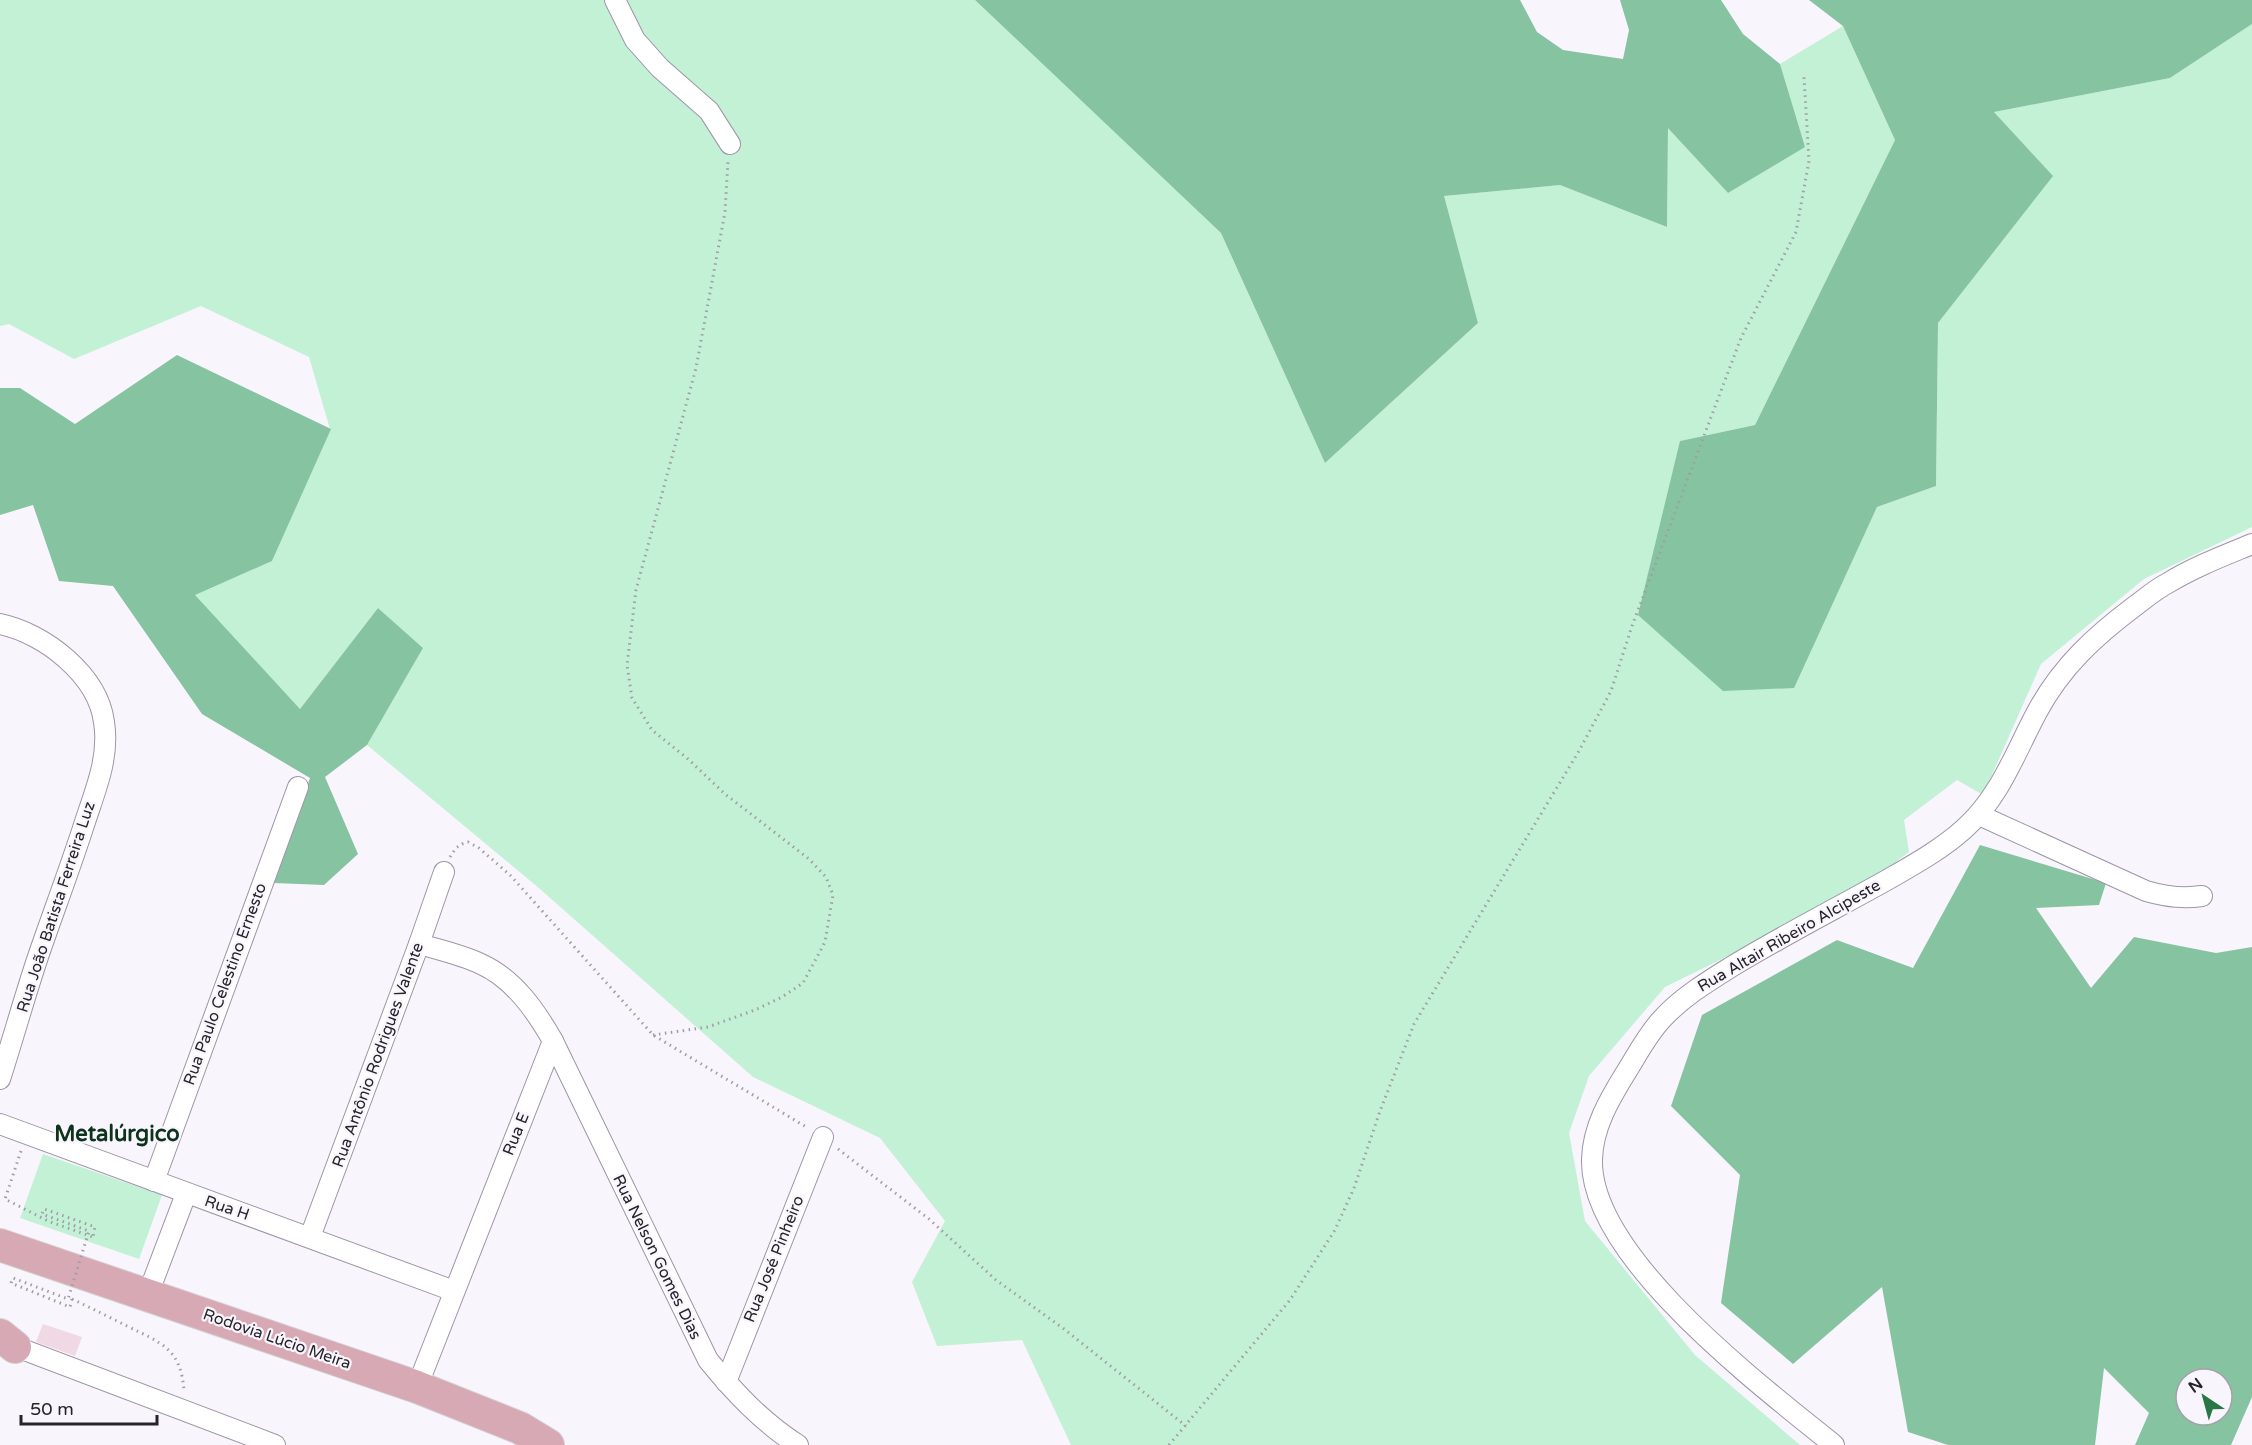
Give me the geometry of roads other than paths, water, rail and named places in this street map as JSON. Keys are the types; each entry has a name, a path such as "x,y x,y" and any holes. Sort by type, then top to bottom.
{"main road":[{"name":"Rodovia Lúcio Meira","path":"6,1250 148,1294 417,1387 520,1428 548,1445"}],"street":[{"path":"615,0 635,40 660,68 709,111 729,144"},
{"name":"Rua Altair Ribeiro Alcipeste","path":"1834,1445 1705,1338 1668,1299 1640,1264 1605,1212 1596,1187 1592,1162 1594,1137 1604,1112 1643,1044 1662,1019 1682,1000 1733,966 1851,901 1940,848 1979,815 2000,786 2038,710 2073,658 2098,634 2166,584 2200,565 2252,544"},
{"name":"Rua João Batista Ferreira Luz","path":"0,624 22,631 52,647 91,687 100,704 104,720 105,753 102,769 39,954 0,1079"},
{"name":"Rua Paulo Celestino Ernesto","path":"154,1181 298,787"},
{"path":"1979,815 2146,891 2183,898 2202,896"},
{"name":"Rua Antônio Rodrigues Valente","path":"310,1237 444,872"},
{"path":"419,944 468,958 495,971 525,1000 542,1021 553,1041"},
{"name":"Rua E","path":"417,1387 553,1041"},
{"name":"Rua Nelson Gomes Dias","path":"553,1041 708,1360 726,1382 766,1422 798,1445"},
{"name":"Rua H","path":"0,1124 454,1291"},
{"name":"Rua José Pinheiro","path":"726,1382 823,1137"},
{"path":"148,1294 186,1194"},
{"path":"5,1341 183,1410 237,1438 276,1445"}],"district":[{"name":"Metalúrgico","path":"117,1134"}]}
